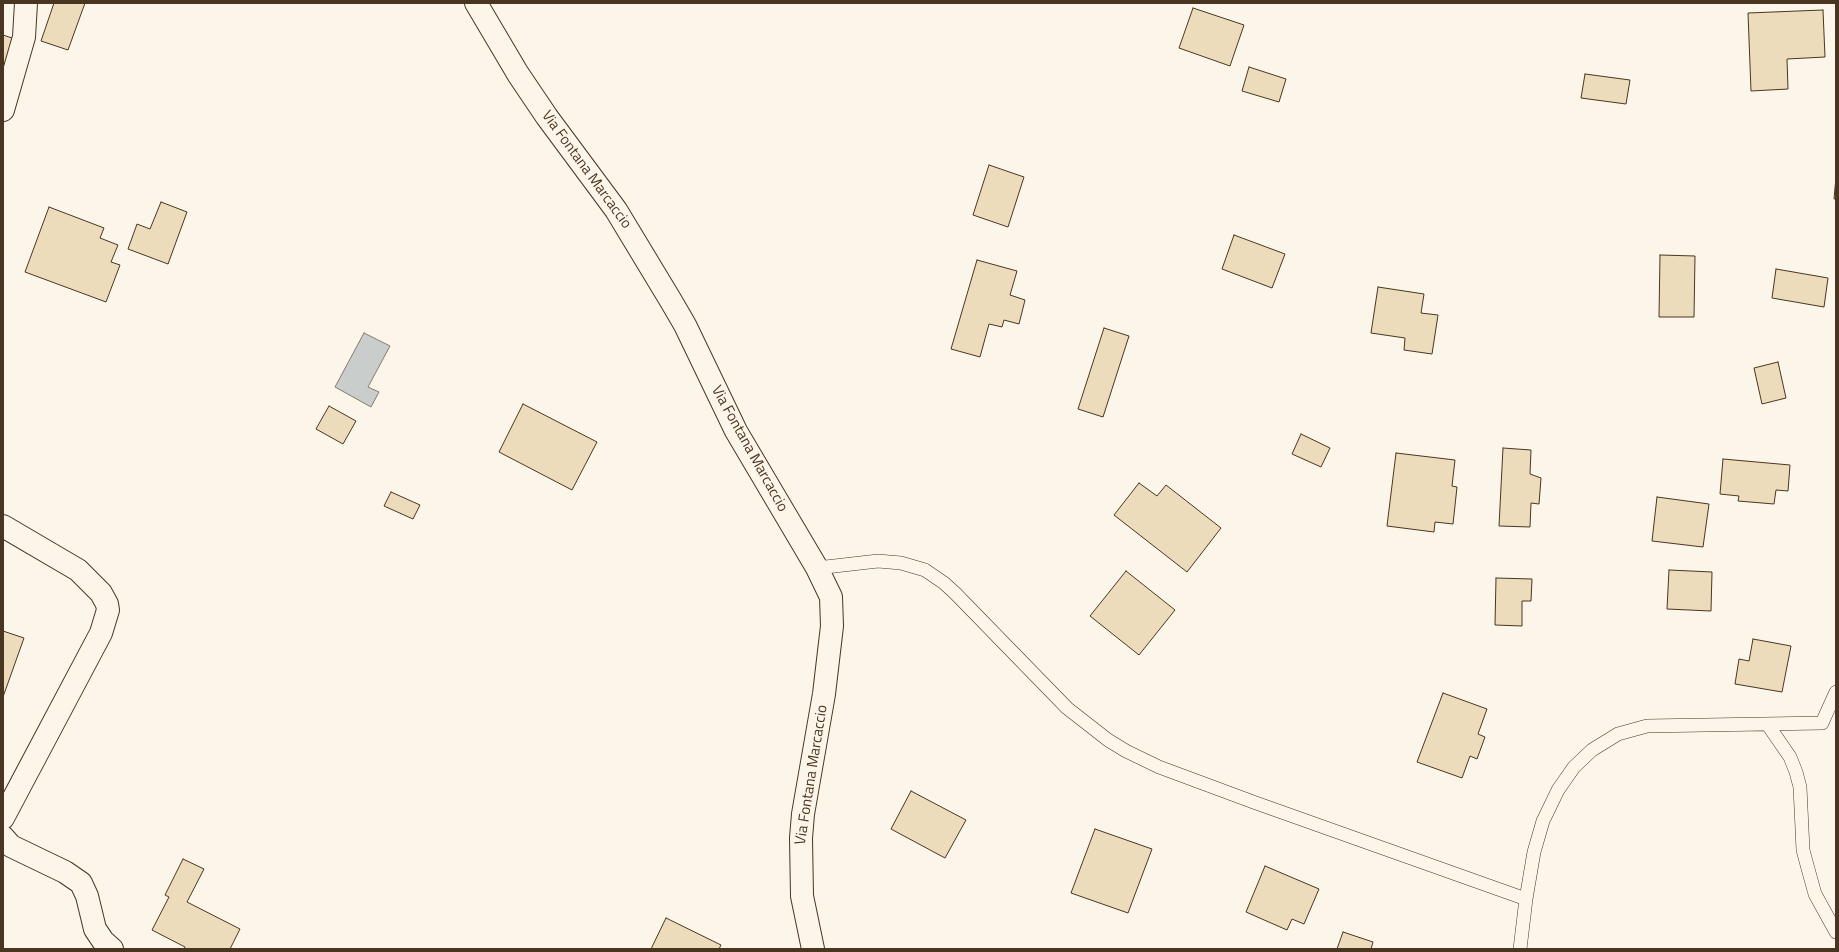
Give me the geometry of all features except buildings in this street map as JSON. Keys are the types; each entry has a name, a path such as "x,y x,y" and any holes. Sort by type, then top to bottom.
{"street":[{"path":"3,110 24,37 26,3"},
{"name":"Via Fontana Marcaccio","path":"476,3 518,74 562,138 611,203 633,237 685,325 736,431 818,568 831,597 832,626 821,718 803,814 801,838 802,896 813,949"},
{"path":"3,526 78,570 101,593 107,604 108,610 101,632 3,818"},
{"path":"3,837 11,846 65,872 81,883 87,896 95,929 103,941 112,949"}],"lane":[{"path":"818,568 878,561 901,562 924,570 955,593 1068,708 1103,736 1126,751 1159,767 1526,899"},
{"path":"1822,722 1836,692"},
{"path":"1520,949 1526,899 1534,852 1543,821 1562,784 1574,768 1592,750 1618,734 1647,726 1768,725 1836,720"},
{"path":"1768,725 1790,757 1796,772 1800,787 1803,850 1815,894 1836,932"}],"shaded area":[{"path":"364,333 390,346 368,387 379,392 371,407 335,387"}]}
